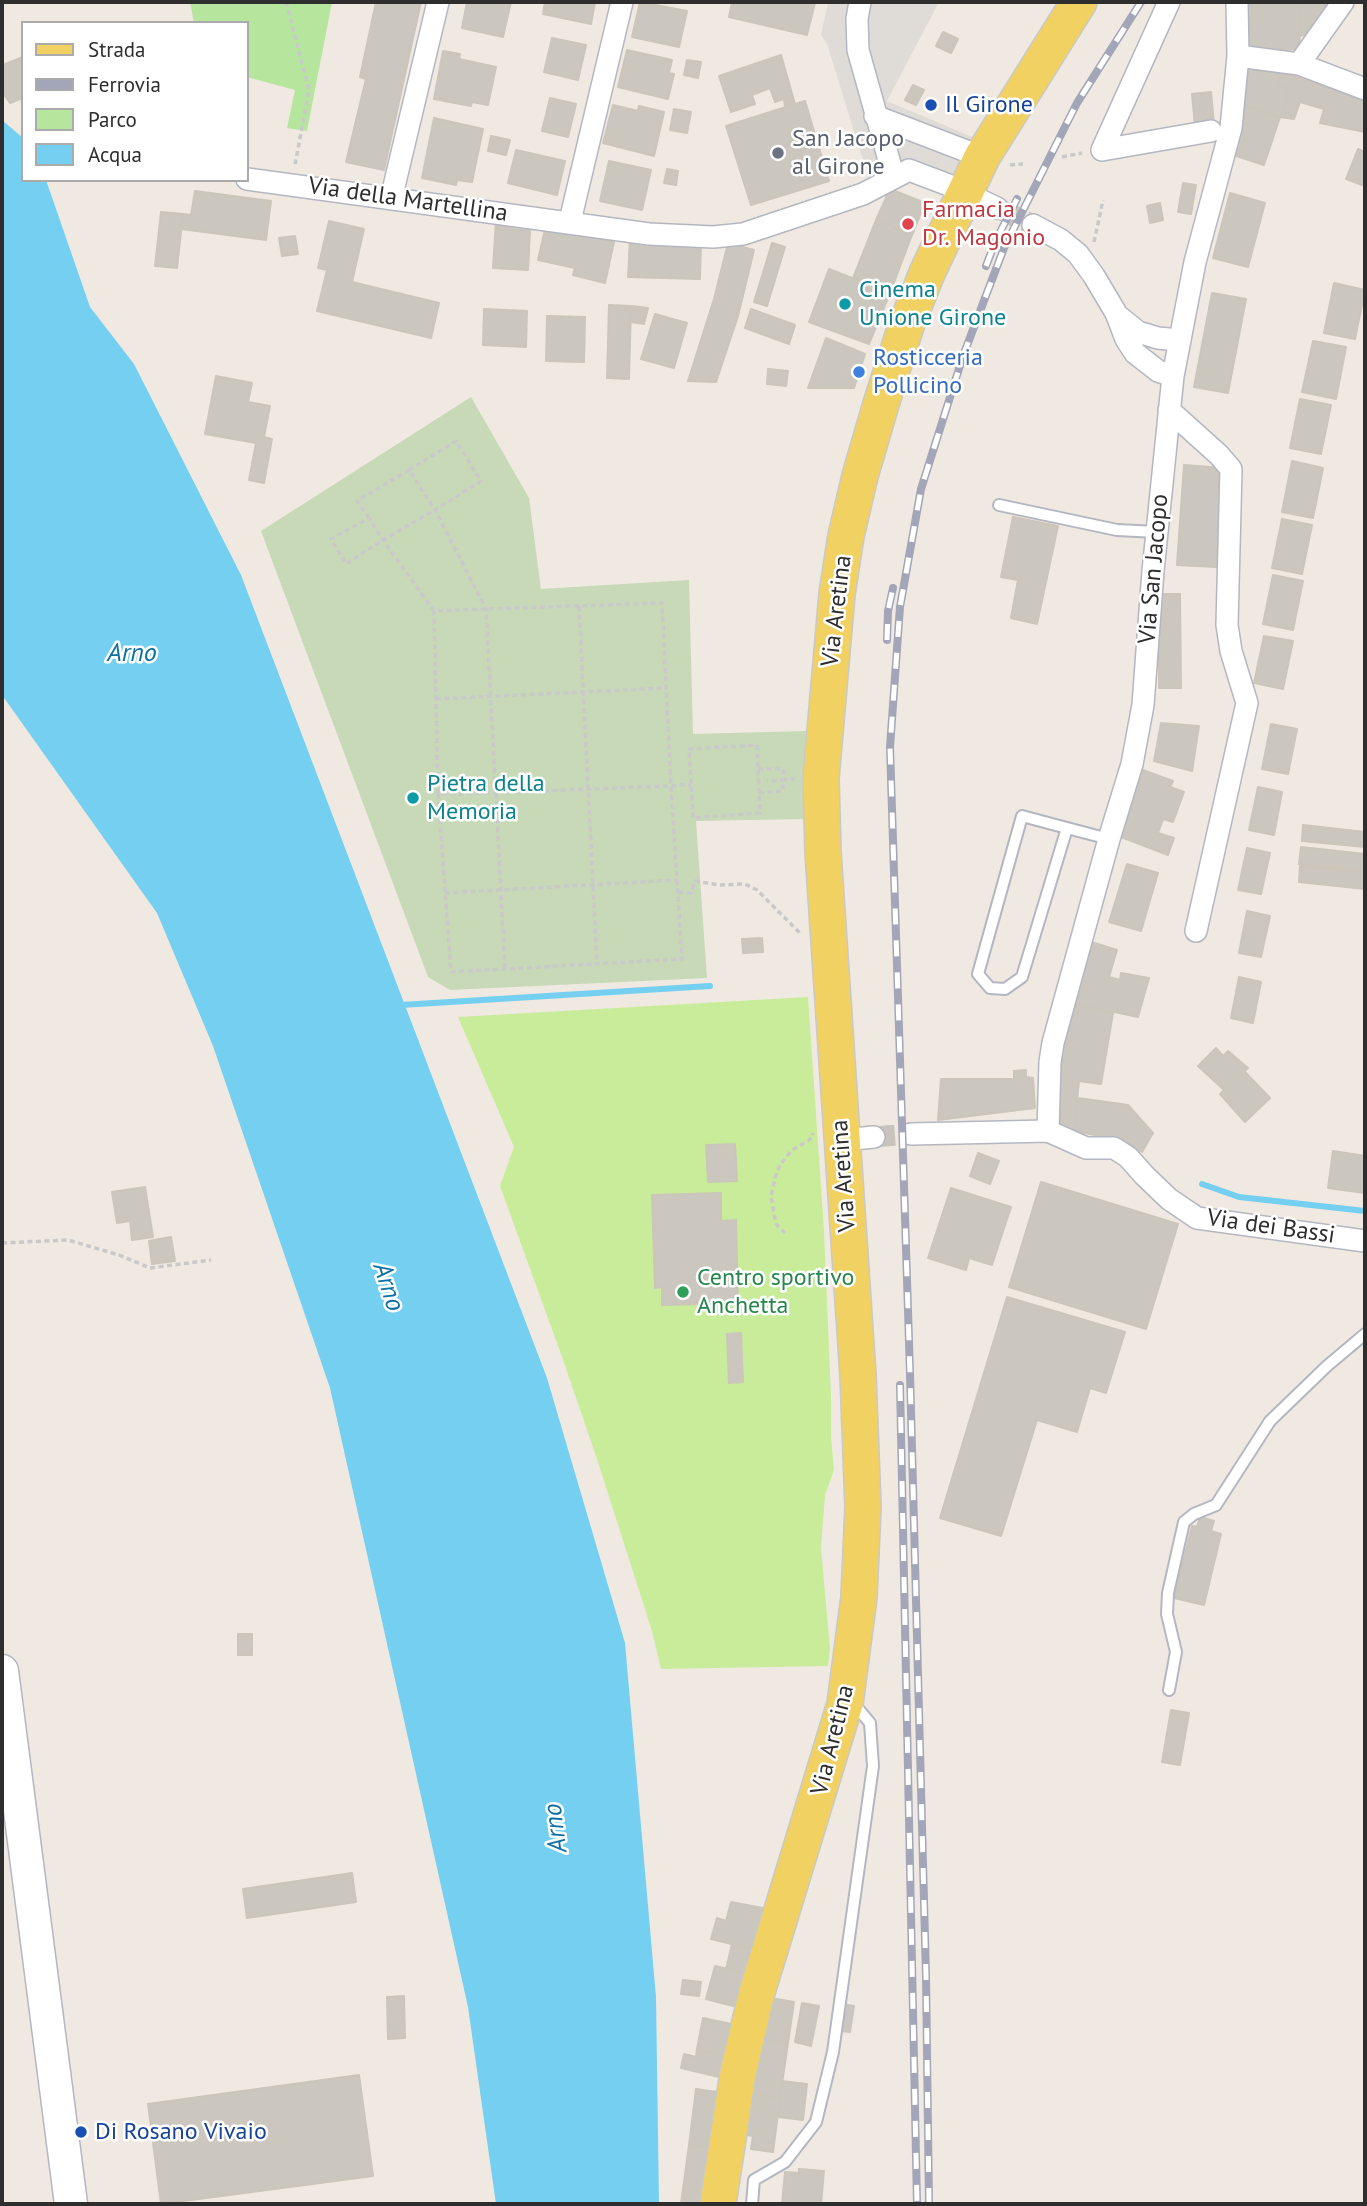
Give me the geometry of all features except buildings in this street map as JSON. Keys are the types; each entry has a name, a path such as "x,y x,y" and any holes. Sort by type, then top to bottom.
{"main road":[{"name":"Via Aretina","path":"719,2204 738,2073 757,1992 845,1704 859,1597 863,1507 858,1375 822,852 821,778 837,594 854,500 881,404 916,301 964,193 993,162 1079,2"},
{"path":"2,1671 11,1806 71,2204"}],"street":[{"path":"391,199 438,2"},
{"path":"570,221 622,2"},
{"path":"860,2 857,19 858,50 894,178 912,170 996,208"},
{"path":"1168,2 1102,150 1211,131"},
{"name":"Via San Jacopo","path":"1048,1131 1053,1043 1132,764 1143,705 1173,376 1195,262 1231,128 1238,56 1237,2"},
{"path":"1298,64 1343,2"},
{"path":"1238,56 1298,64 1365,89"},
{"path":"875,116 993,162"},
{"name":"Via della Martellina","path":"248,179 570,221 649,234 730,237 872,189 894,178"},
{"path":"1033,225 1071,248 1094,276 1116,313 1126,339 1140,359 1158,371 1173,376"},
{"path":"1116,313 1138,332 1179,340"},
{"path":"1170,410 1219,455 1231,470 1227,625 1231,651 1247,703 1196,931"},
{"name":"Via dei Bassi","path":"911,1134 1048,1131 1086,1148 1114,1148 1128,1157 1169,1199 1197,1217 1365,1241"}],"lane":[{"path":"999,505 1117,530 1157,532"},
{"path":"1067,828 1022,977 1005,989 990,988 978,974 1022,816 1109,839"},
{"path":"1169,1689 1176,1652 1167,1614 1168,1593 1184,1522 1194,1514 1216,1505 1270,1420 1327,1366 1365,1335"},
{"path":"752,2204 754,2180 785,2162 816,2122 833,2052 873,1766 870,1723 860,1712 845,1704"}],"path":[{"path":"286,2 309,90 291,185"},
{"path":"993,162 1023,164"},
{"path":"1094,276 1102,263 1092,249 1103,200"},
{"path":"369,518 331,539 346,564 383,540 481,481 456,441 357,500 369,518 383,540 434,611 438,794 451,972 682,959 662,603 434,611"},
{"path":"409,470 435,510 486,609 505,969"},
{"path":"579,606 597,964"},
{"path":"436,699 666,688"},
{"path":"757,745 760,813 693,818 691,785 689,749 757,745"},
{"path":"758,768 783,769 783,780 767,781"},
{"path":"438,794 691,785"},
{"path":"759,793 781,792"},
{"path":"445,893 677,880"},
{"path":"678,892 691,893 695,881 719,885 745,884 757,890 808,940"},
{"path":"785,1233 776,1224 771,1197 780,1165 791,1151 812,1138 843,1135"},
{"path":"2,1243 68,1240 119,1255 150,1268 211,1261"}],"green space":[{"path":"190,2 332,2 307,131 287,128 295,90 248,77 248,21 194,21"},
{"path":"471,397 529,498 541,589 689,580 693,734 806,731 805,819 696,821 707,978 450,990 428,977 261,531"},
{"name":"Centro sportivo Anchetta","path":"808,997 824,1231 834,1470 825,1495 821,1548 830,1649 828,1666 661,1669 652,1631 597,1459 500,1186 514,1147 458,1017"}],"shaded area":[{"path":"828,2 939,2 887,101 989,144 959,202 919,182 910,181 873,193 827,44 821,35"}],"water":[{"name":"Arno","path":"2,120 21,136 21,182 47,182 90,307 134,364 241,575 547,1378 625,1643 656,1997 659,2204 496,2204 468,2007 330,1388 213,1046 157,913 2,695"}],"waterway":[{"path":"401,1005 710,986"},
{"path":"1202,1184 1239,1197 1365,1211"}],"tunnel":[{"path":"997,208 1033,225"},
{"path":"874,1137 911,1134"}],"railway":[{"path":"929,2204 926,1976 910,1373 890,747 900,607 921,489 963,356 1004,248 1077,103 1141,2"},
{"path":"986,266 1017,199"},
{"path":"887,640 888,611 893,588"},
{"path":"900,1385 917,2204"}],"place":[{"name":"Il Girone","path":"931,105"},
{"name":"San Jacopo al Girone","path":"778,153"},
{"name":"Farmacia Dr. Magonio","path":"908,224"},
{"name":"Cinema Unione Girone","path":"845,304"},
{"name":"Rosticceria Pollicino","path":"859,372"},
{"name":"Pietra della Memoria","path":"413,798"},
{"name":"Centro sportivo Anchetta","path":"683,1292"},
{"name":"Di Rosano Vivaio","path":"81,2132"}]}
